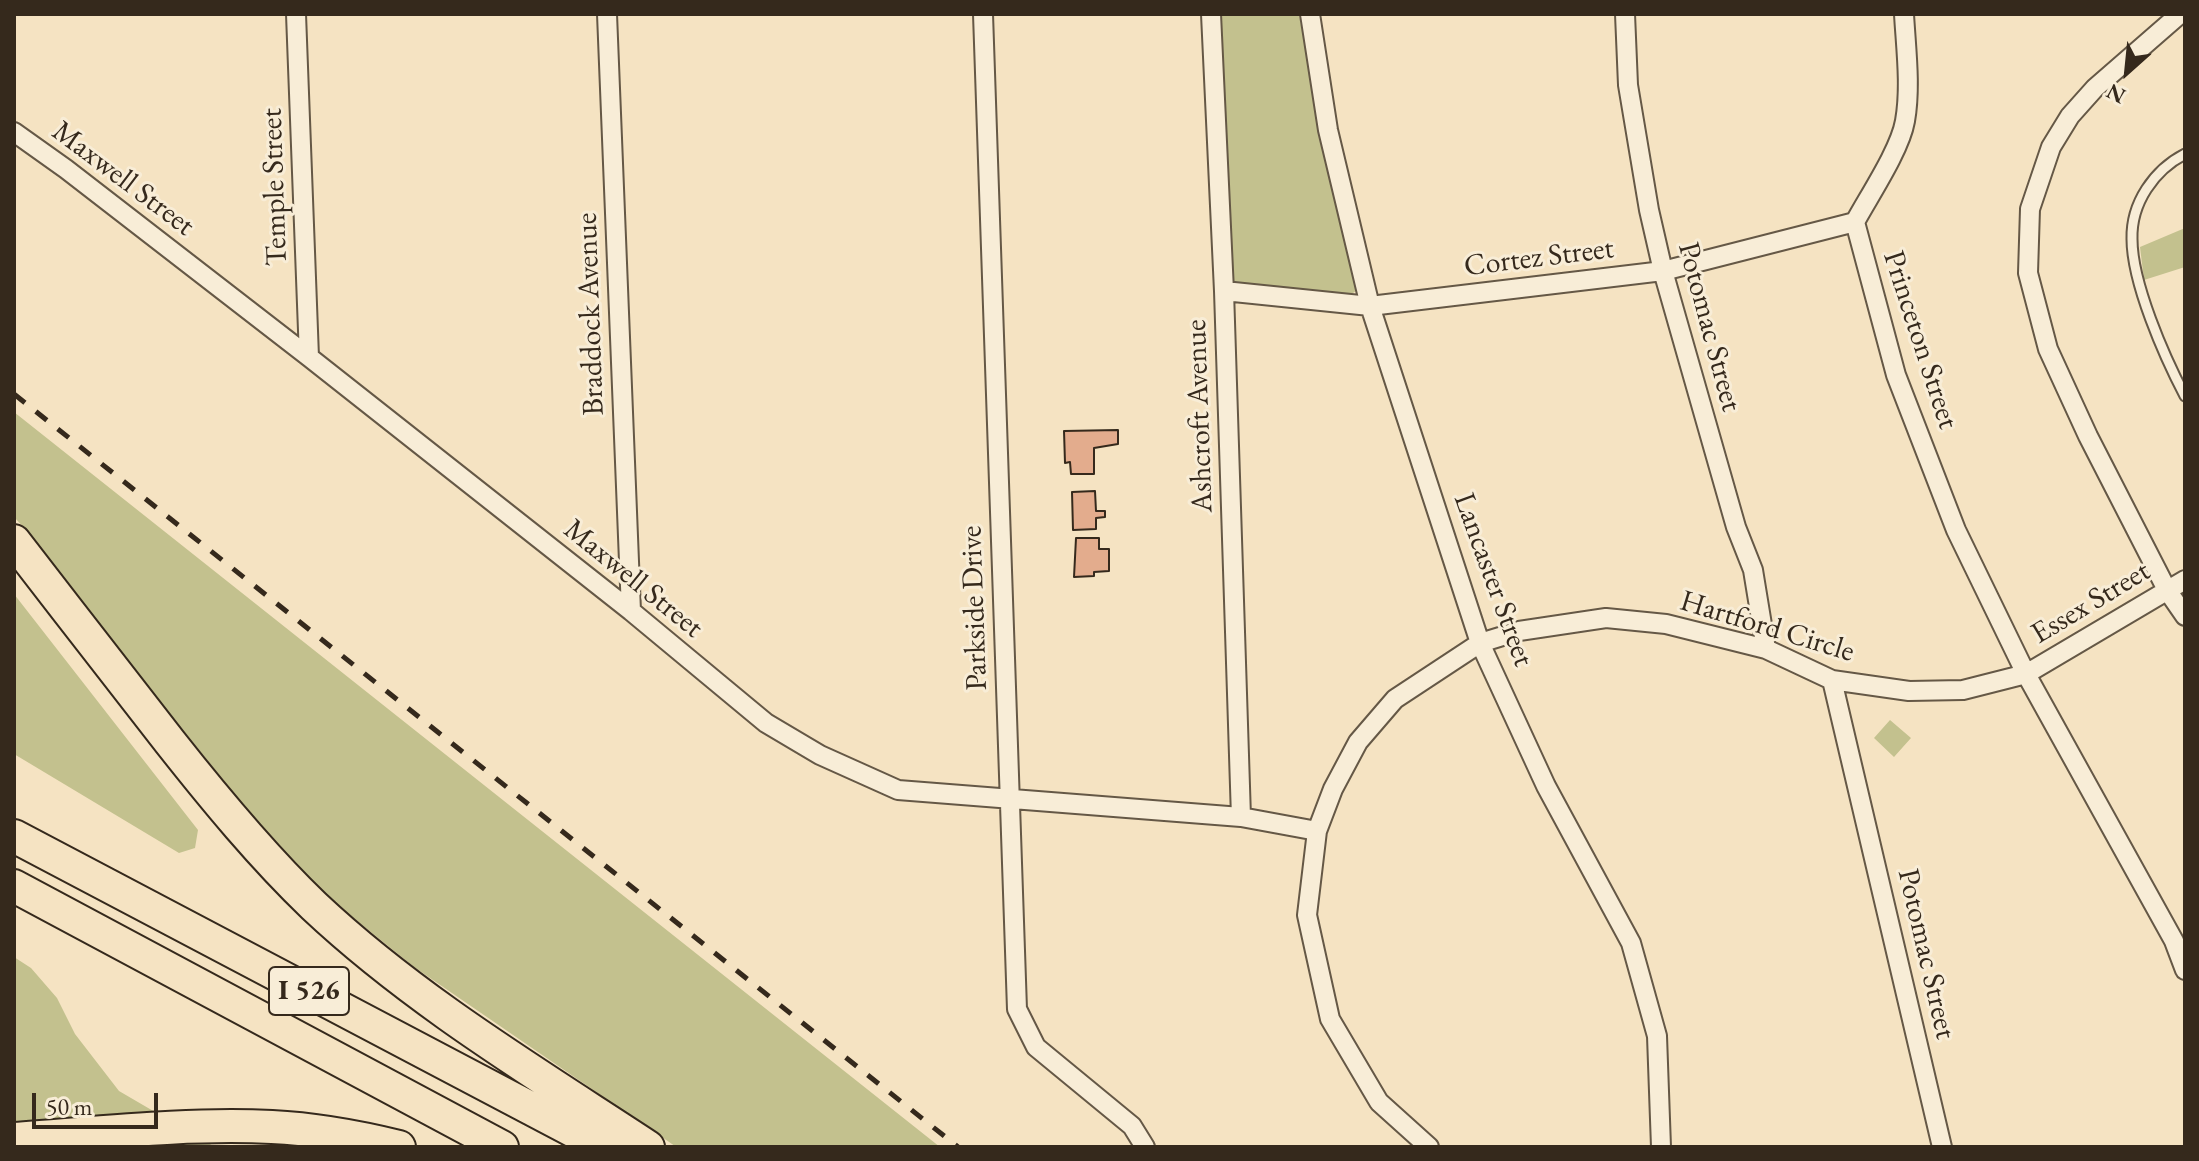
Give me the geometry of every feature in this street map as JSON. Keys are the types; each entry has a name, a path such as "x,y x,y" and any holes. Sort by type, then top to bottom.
{"highway":[{"path":"14,541 203,783 243,831 313,905 383,965 484,1039 648,1147"},
{"name":"I 526","path":"14,836 604,1147"},
{"name":"I 526","path":"14,886 502,1147"},
{"path":"14,1139 164,1129 274,1127 399,1147"}],"street":[{"name":"Temple Street","path":"296,14 309,357"},
{"name":"Braddock Avenue","path":"607,14 631,611"},
{"name":"Parkside Drive","path":"983,14 1017,1009 1036,1047 1132,1126 1145,1147"},
{"name":"Ashcroft Avenue","path":"1211,14 1224,291 1241,817"},
{"name":"Lancaster Street","path":"1310,14 1328,130 1370,306 1480,643 1546,786 1631,943 1657,1036 1661,1147"},
{"name":"Potomac Street","path":"1625,14 1628,85 1649,210 1663,271 1736,527 1753,570 1766,649"},
{"name":"Princeton Street","path":"1904,14 1905,123 1855,222 1896,375 1956,530 2026,674"},
{"path":"2180,14 2095,88 2070,116 2051,147 2030,209 2028,273 2048,349 2088,436 2167,590 2185,616"},
{"name":"Maxwell Street","path":"14,132 309,357 631,611 766,723 820,755 898,790 1241,817 1317,831"},
{"name":"Cortez Street","path":"1224,291 1370,306 1663,271 1855,222"},
{"name":"Essex Street","path":"2026,674 2185,580"},
{"name":"Hartford Circle","path":"1429,1147 1379,1102 1330,1019 1307,915 1317,831 1333,789 1358,742 1395,699 1480,643 1519,631 1606,618 1666,624 1766,649 1832,680 1909,691 1963,690 2026,674"},
{"path":"2026,674 2174,941 2185,970"},
{"name":"Potomac Street","path":"1832,680 1942,1147"}],"lane":[{"path":"2185,154 2171,161 2143,195 2134,219 2132,239 2150,314 2185,396"}],"shaded area":[{"path":"1221,14 1299,14 1327,169 1356,291 1350,295 1257,290 1233,282"},
{"path":"2185,228 2185,267 2144,280 2140,247"},
{"path":"14,412 940,1147 676,1147 414,967 299,874 187,735 113,650 14,517"},
{"path":"14,594 198,830 195,848 179,853 14,754"},
{"path":"1890,720 1911,738 1894,757 1874,738"},
{"path":"14,957 31,968 57,998 75,1034 119,1091 215,1147 14,1147"}],"building":[{"path":"1118,430 1118,444 1094,448 1094,474 1071,474 1070,462 1065,463 1064,431"},
{"path":"1095,491 1096,511 1105,511 1105,517 1096,518 1096,529 1073,530 1072,492"},
{"path":"1076,538 1099,538 1099,549 1109,549 1109,571 1074,577"}],"railway":[{"path":"14,394 958,1147"}]}
